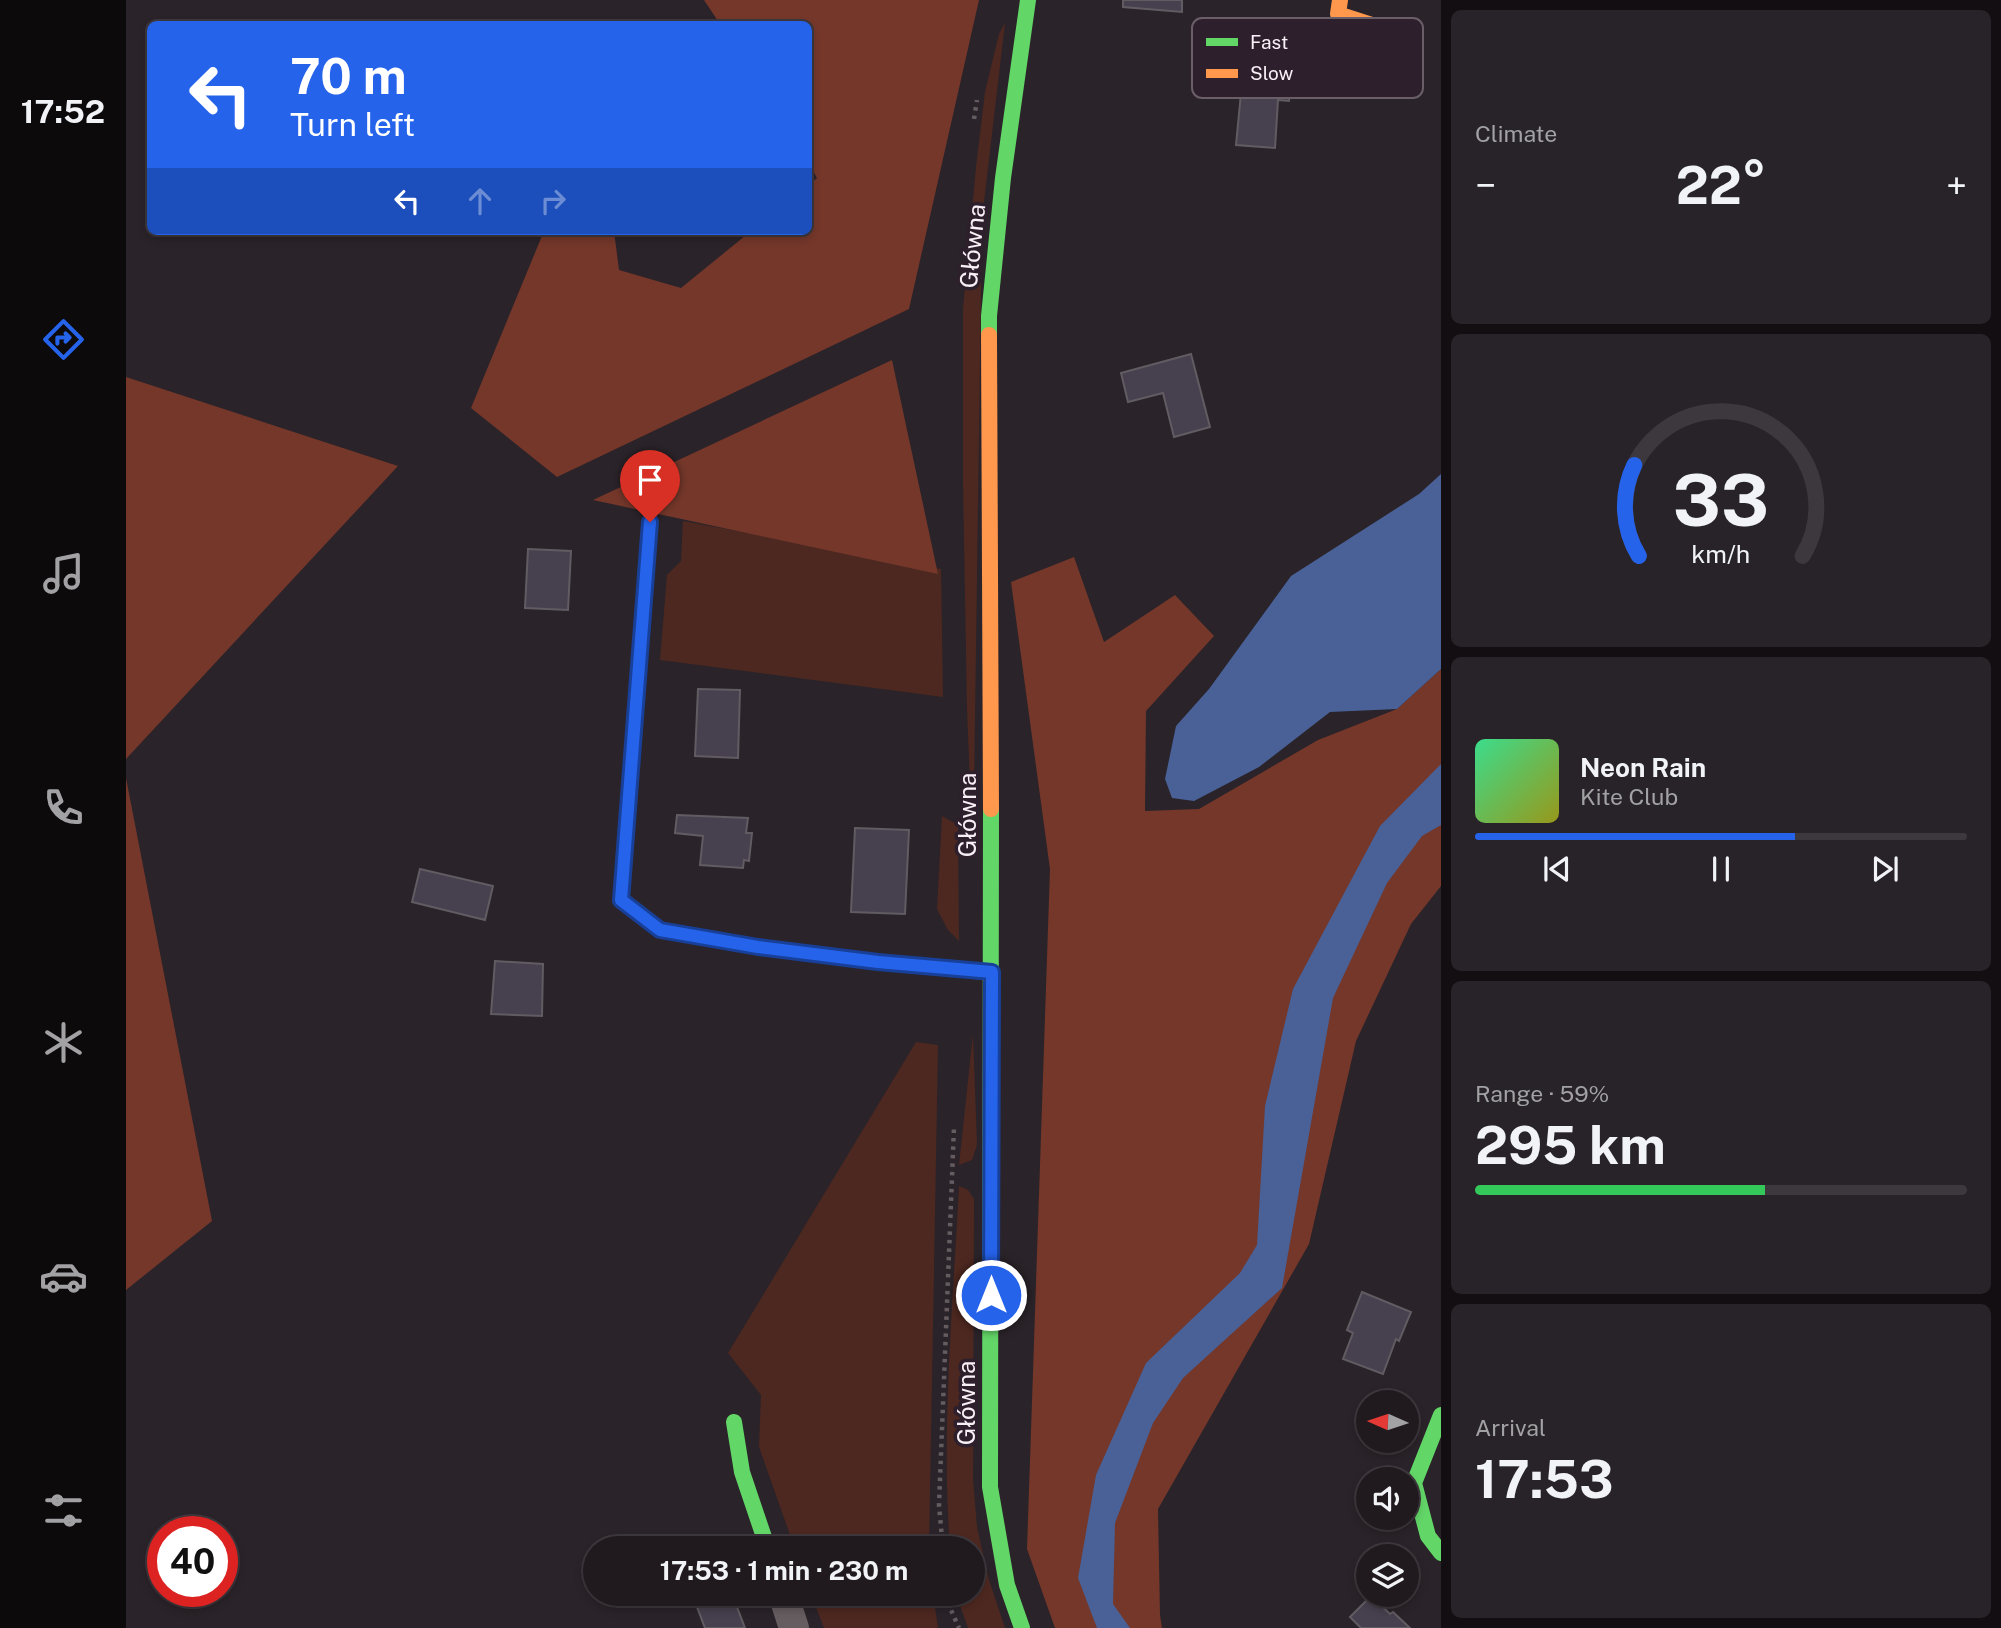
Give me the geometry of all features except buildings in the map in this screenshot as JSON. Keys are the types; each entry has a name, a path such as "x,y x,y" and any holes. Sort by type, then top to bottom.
{"street":[{"name":"Główna","path":"1022,1628 1007,1585 990,1488 992,972 989,316 1003,178 1028,0"},
{"path":"1340,0 1338,14 1350,18"},
{"path":"1441,1415 1414,1483 1428,1536 1441,1553"},
{"path":"734,1422 742,1472 764,1536"},
{"path":"787,1606 794,1628"}],"lane":[{"path":"650,522 621,900 660,930 772,949 992,972"}],"path":[{"path":"949,1606 959,1628"}],"shaded area":[{"path":"704,0 979,0 909,309 557,477 471,408 542,235 615,235 619,270 681,288 746,235 812,235 812,182 817,178 812,169 812,21 718,21"},
{"path":"1005,23 982,219 973,860 967,709 963,309 985,92 999,34"},
{"path":"892,360 938,574 593,500"},
{"path":"126,377 398,466 126,759"},
{"path":"683,521 941,569 943,697 660,660 667,575 681,561"},
{"path":"1074,557 1104,642 1175,595 1214,636 1146,711 1145,811 1199,809 1318,740 1397,709 1441,669 1441,886 1411,924 1356,1041 1309,1244 1158,1509 1162,1628 1055,1628 1027,1549 1050,869 1011,582"},
{"path":"126,778 212,1221 126,1290"},
{"path":"942,816 958,825 959,941 948,930 937,909"},
{"path":"973,1034 977,1145 972,1160 959,1165"},
{"path":"916,1042 938,1045 929,1536 790,1536 759,1447 761,1395 728,1353"},
{"path":"959,1186 968,1190 974,1199 973,1479 979,1536 949,1536 947,1413"},
{"path":"985,1562 1005,1628 968,1628 960,1606 985,1606"},
{"path":"816,1606 935,1606 938,1628 824,1628"}],"water":[{"path":"1441,474 1441,669 1397,709 1330,712 1259,767 1194,801 1172,798 1165,779 1176,726 1209,689 1291,576 1419,494"},
{"path":"1441,764 1441,825 1422,836 1387,883 1333,998 1282,1288 1183,1378 1153,1423 1115,1523 1113,1604 1130,1628 1097,1628 1078,1578 1096,1475 1146,1363 1240,1273 1257,1245 1265,1106 1293,989 1380,826"}],"traffic: fast":[{"path":"989,335 1003,178 1028,0"},
{"path":"991,809 990,1487 1007,1585 1022,1628"},
{"path":"1441,1415 1414,1483 1428,1536 1441,1553"},
{"path":"734,1422 742,1472 764,1536"}],"traffic: slow":[{"path":"1340,0 1338,14 1350,18"},
{"path":"989,335 991,809"}],"route":[{"path":"650,522 621,900 660,930 758,947 878,962 992,972 991,1295"}]}
